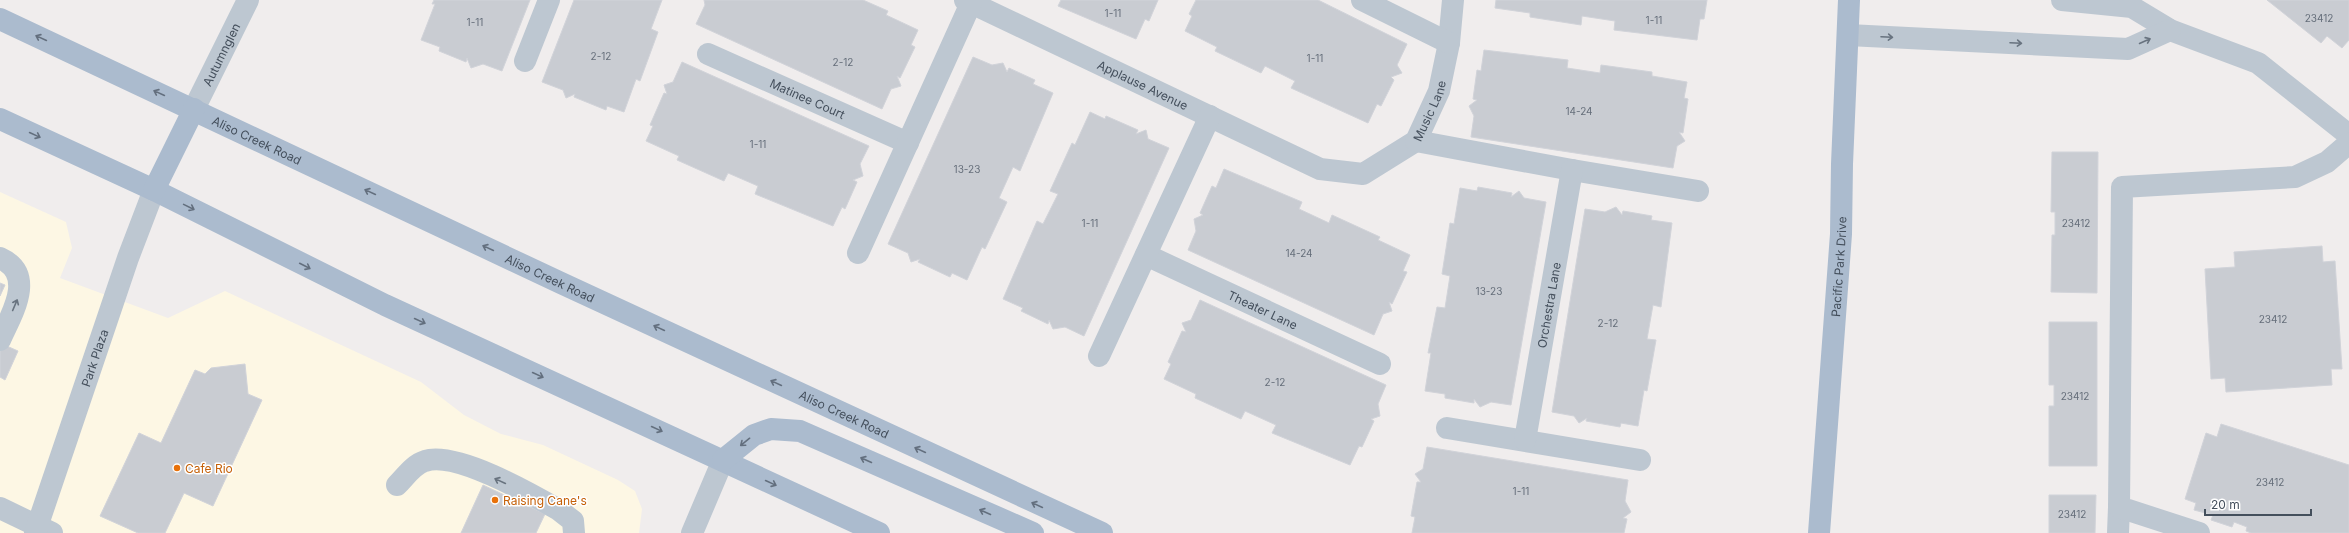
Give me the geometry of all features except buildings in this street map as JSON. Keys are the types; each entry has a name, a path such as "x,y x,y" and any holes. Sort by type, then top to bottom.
{"main road":[{"name":"Pacific Park Drive","path":"1819,533 1841,234 1842,164 1849,0"},
{"name":"Aliso Creek Road","path":"0,19 568,286 1065,527 1102,533"},
{"path":"154,190 194,109"},
{"path":"0,119 154,190 385,305 724,460 879,533"},
{"path":"724,460 754,436 771,429 800,431 1033,533"}],"street":[{"name":"Autumnglen","path":"194,109 248,0"},
{"path":"525,61 549,0"},
{"path":"1362,0 1449,43"},
{"name":"Music Lane","path":"1320,169 1363,174 1416,141 1439,91 1449,43 1453,0"},
{"path":"2062,0 2132,7 2170,30 2258,63 2349,135"},
{"path":"858,253 908,143 968,2"},
{"name":"Applause Avenue","path":"968,2 1320,169"},
{"path":"1848,35 2128,49 2170,30"},
{"name":"Matinee Court","path":"708,54 908,143"},
{"path":"1099,356 1210,116"},
{"path":"1416,141 1572,170 1698,191"},
{"path":"2118,533 2122,187 2295,177 2327,162 2349,143"},
{"name":"Orchestra Lane","path":"1526,440 1572,170"},
{"name":"Park Plaza","path":"42,531 128,258 154,190"},
{"name":"Theater Lane","path":"1146,255 1380,364"},
{"path":"0,258 13,268 20,282 19,295 0,340"},
{"path":"1447,428 1640,460"},
{"path":"397,485 411,470 424,461 442,459 464,464 559,510 573,521 574,533"},
{"path":"692,533 724,460"},
{"path":"2119,507 2199,533"},
{"path":"0,508 42,531"}],"shaded area":[{"path":"0,192 66,222 72,248 60,278 168,318 225,291 421,382 464,415 501,434 543,445 618,480 635,491 642,509 639,533 0,533"}],"place":[{"name":"Cafe Rio","path":"177,468"},
{"name":"Raising Cane's","path":"495,500"}]}
